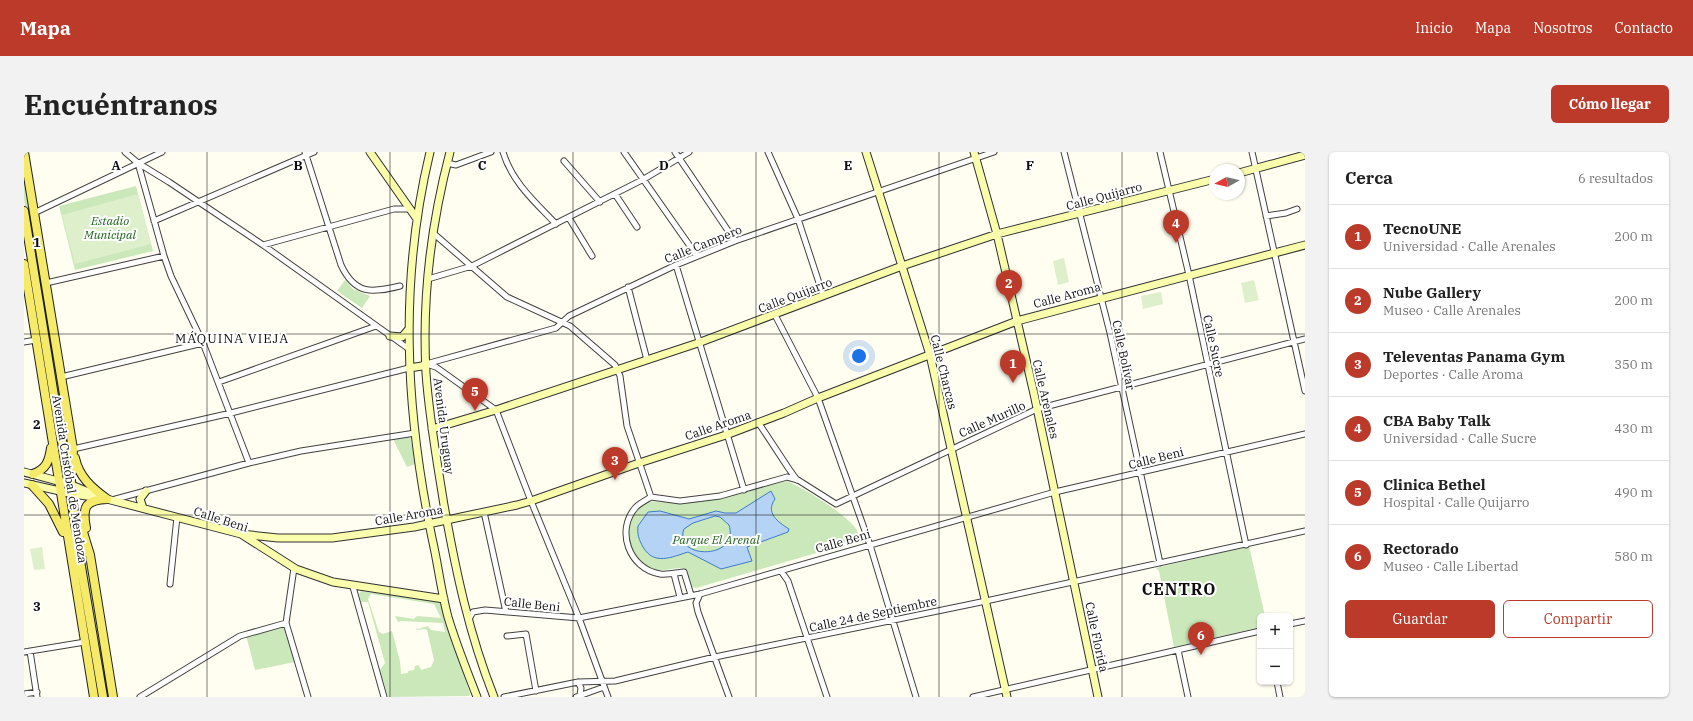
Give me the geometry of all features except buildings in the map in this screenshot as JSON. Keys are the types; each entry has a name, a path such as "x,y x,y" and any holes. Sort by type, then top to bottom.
{"main road":[{"name":"Avenida Cristóbal de Mendoza","path":"24,152 73,450 70,488 62,501 85,642 100,697"},
{"name":"Avenida Cristóbal de Mendoza","path":"24,211 60,434 70,488 90,554 113,697"},
{"name":"Avenida Cristóbal de Mendoza","path":"24,264 59,480 70,488"},
{"path":"33,474 43,470 48,462 52,436"},
{"path":"73,450 76,466 86,482 107,499"},
{"path":"28,484 54,512 69,549"},
{"path":"90,554 84,517 85,509 92,500 107,499"},
{"name":"Avenida Cristóbal de Mendoza","path":"75,506 76,537 100,697"},
{"path":"100,697 107,662"}],"street":[{"path":"125,152 138,163 199,201 263,245 408,349"},
{"path":"34,213 162,152"},
{"path":"154,221 305,154 314,152"},
{"path":"370,152 417,219"},
{"path":"430,152 417,219 410,284 408,330 409,368 415,433 429,524 444,599 449,619 477,697"},
{"name":"Avenida Uruguay","path":"450,152 433,233 428,279 425,330 426,364 432,429 449,533 468,622 481,665 494,697"},
{"path":"447,163 456,165 491,152"},
{"path":"503,152 508,168 517,182 556,224"},
{"path":"624,152 697,256"},
{"path":"675,152 735,241"},
{"path":"428,279 472,266 644,179 689,152"},
{"path":"768,152 798,219 823,295"},
{"name":"Calle Charcas","path":"866,152 930,355 1006,693"},
{"name":"Calle Campero","path":"426,364 556,328 569,316 628,287 697,256 974,155 994,152"},
{"name":"Calle Bolívar","path":"1064,152 1101,297 1160,563"},
{"name":"Calle Sucre","path":"1160,152 1189,275 1246,545"},
{"path":"1252,152 1305,391"},
{"path":"305,154 341,265 345,273 353,283 371,292 400,286"},
{"name":"Calle Arenales","path":"974,155 997,234 1037,409 1074,582"},
{"path":"1245,172 1305,155"},
{"path":"564,161 600,202"},
{"path":"138,163 171,276 203,343 249,463"},
{"name":"Calle Quijarro","path":"432,429 496,410 698,343 902,266 997,234 1209,180"},
{"path":"615,194 636,227"},
{"path":"263,245 394,209 410,209"},
{"path":"1266,216 1286,213 1297,209"},
{"path":"569,218 592,256"},
{"path":"433,233 507,297 570,326 609,360 618,370 627,426 651,497 636,508 627,521 625,529 626,540 632,554 640,565 660,574 684,572 691,595"},
{"name":"Calle Aroma","path":"241,534 272,538 332,538 414,527 531,501 639,463 726,435 1017,321 1101,297 1275,254 1305,245"},
{"path":"46,283 164,256"},
{"path":"676,265 698,343 744,490"},
{"path":"628,287 647,360"},
{"path":"775,315 818,398 870,545 916,697"},
{"path":"218,382 376,326"},
{"path":"390,336 402,337 408,330"},
{"name":"Calle Murillo","path":"758,422 798,480 836,504 951,448 1037,409 1305,339"},
{"path":"24,342 36,340"},
{"path":"61,377 203,343"},
{"path":"73,450 231,413 426,364 436,367 496,410 531,501 579,618 608,697"},
{"path":"107,499 146,491 249,463 327,445 415,433"},
{"name":"Calle Beni","path":"468,622 469,615 474,611 579,618 700,594 967,516 1055,492 1140,474 1305,434"},
{"path":"24,472 59,480"},
{"name":"Calle Murillo","path":"651,497 680,501 720,496 744,490 782,477 798,480"},
{"name":"Calle Beni","path":"28,484 70,488 241,534 294,568 333,582 444,599"},
{"path":"142,508 140,499 146,491"},
{"path":"484,512 506,612"},
{"path":"170,584 177,517"},
{"path":"449,533 451,525 455,519 460,517"},
{"path":"414,527 424,532 432,540"},
{"name":"Calle 24 de Septiembre","path":"578,696 603,684 715,657 893,621 1305,531"},
{"path":"269,552 266,544 272,538"},
{"path":"294,568 286,623 308,697"},
{"path":"781,571 788,581 826,697"},
{"path":"674,574 680,597"},
{"name":"Calle Florida","path":"1074,582 1098,697"},
{"path":"353,586 384,697"},
{"path":"700,594 696,603 698,612 728,697"},
{"path":"1293,623 1305,621"},
{"path":"140,697 240,636 286,623"},
{"path":"973,697 1006,693 1092,670 1257,632"},
{"path":"507,636 526,634 536,691"},
{"path":"24,652 85,642"},
{"path":"1178,650 1188,697"},
{"path":"24,694 37,695 30,651"},
{"path":"578,682 581,688 578,696"},
{"name":"Calle 24 de Septiembre","path":"505,697 578,682 603,684"},
{"path":"1278,685 1280,697"}],"green space":[{"path":"24,173 67,434 67,449 24,200"},
{"name":"Estadio Municipal","path":"136,186 153,251 75,270 59,206"},
{"name":"Estadio Municipal","path":"138,194 151,244 75,264 62,215"},
{"path":"1064,258 1069,282 1058,285 1053,261"},
{"path":"345,280 353,289 370,296 362,308 337,291"},
{"path":"1254,280 1259,300 1245,303 1241,283"},
{"path":"1161,292 1163,304 1143,309 1141,296"},
{"path":"410,435 415,464 407,467 392,437"},
{"name":"Parque El Arenal","path":"783,480 790,482 810,493 844,516 857,530 858,541 696,588 692,587 686,569 652,569 639,561 631,548 629,540 629,524 638,508 647,501 679,503 718,498 740,494"},
{"path":"1249,546 1264,613 1257,613 1257,628 1174,647 1159,571 1156,568"},
{"path":"42,547 45,569 34,570 30,549"},
{"path":"86,552 104,654 102,669 84,560 84,553"},
{"path":"361,591 440,602 470,693 469,696 388,697 380,670 385,663 368,602 361,602 359,594","holes":["371,594 434,604 441,618 417,616 414,619 395,616 398,622 443,623 445,632 431,630 428,626 418,629 416,628 417,630 427,630 434,660 431,667 421,670 419,665 415,666 414,670 401,674 400,661 392,631 383,634 379,632 368,599"]},
{"path":"282,626 285,630 295,662 255,670 246,635"}],"water":[{"path":"771,491 775,499 772,504 772,513 777,520 789,529 788,532 747,547 752,561 721,569 688,552 670,558 658,558 652,556 647,553 640,542 638,526 648,512 660,511 689,519 716,511 736,513","holes":["715,516 720,517 729,525 730,536 725,545 717,550 706,552 696,551 688,546 683,539 684,529 693,523"]}],"place":[{"name":"CBA Baby Talk","path":"1176,243"},
{"name":"Nube Gallery","path":"1009,303"},
{"name":"TecnoUNE","path":"1013,383"},
{"name":"Clinica Bethel","path":"475,411"},
{"name":"Televentas Panama Gym","path":"615,480"},
{"name":"Rectorado","path":"1201,655"}],"district":[{"name":"MÁQUINA VIEJA","path":"232,338"},
{"name":"CENTRO","path":"1179,589"}]}
